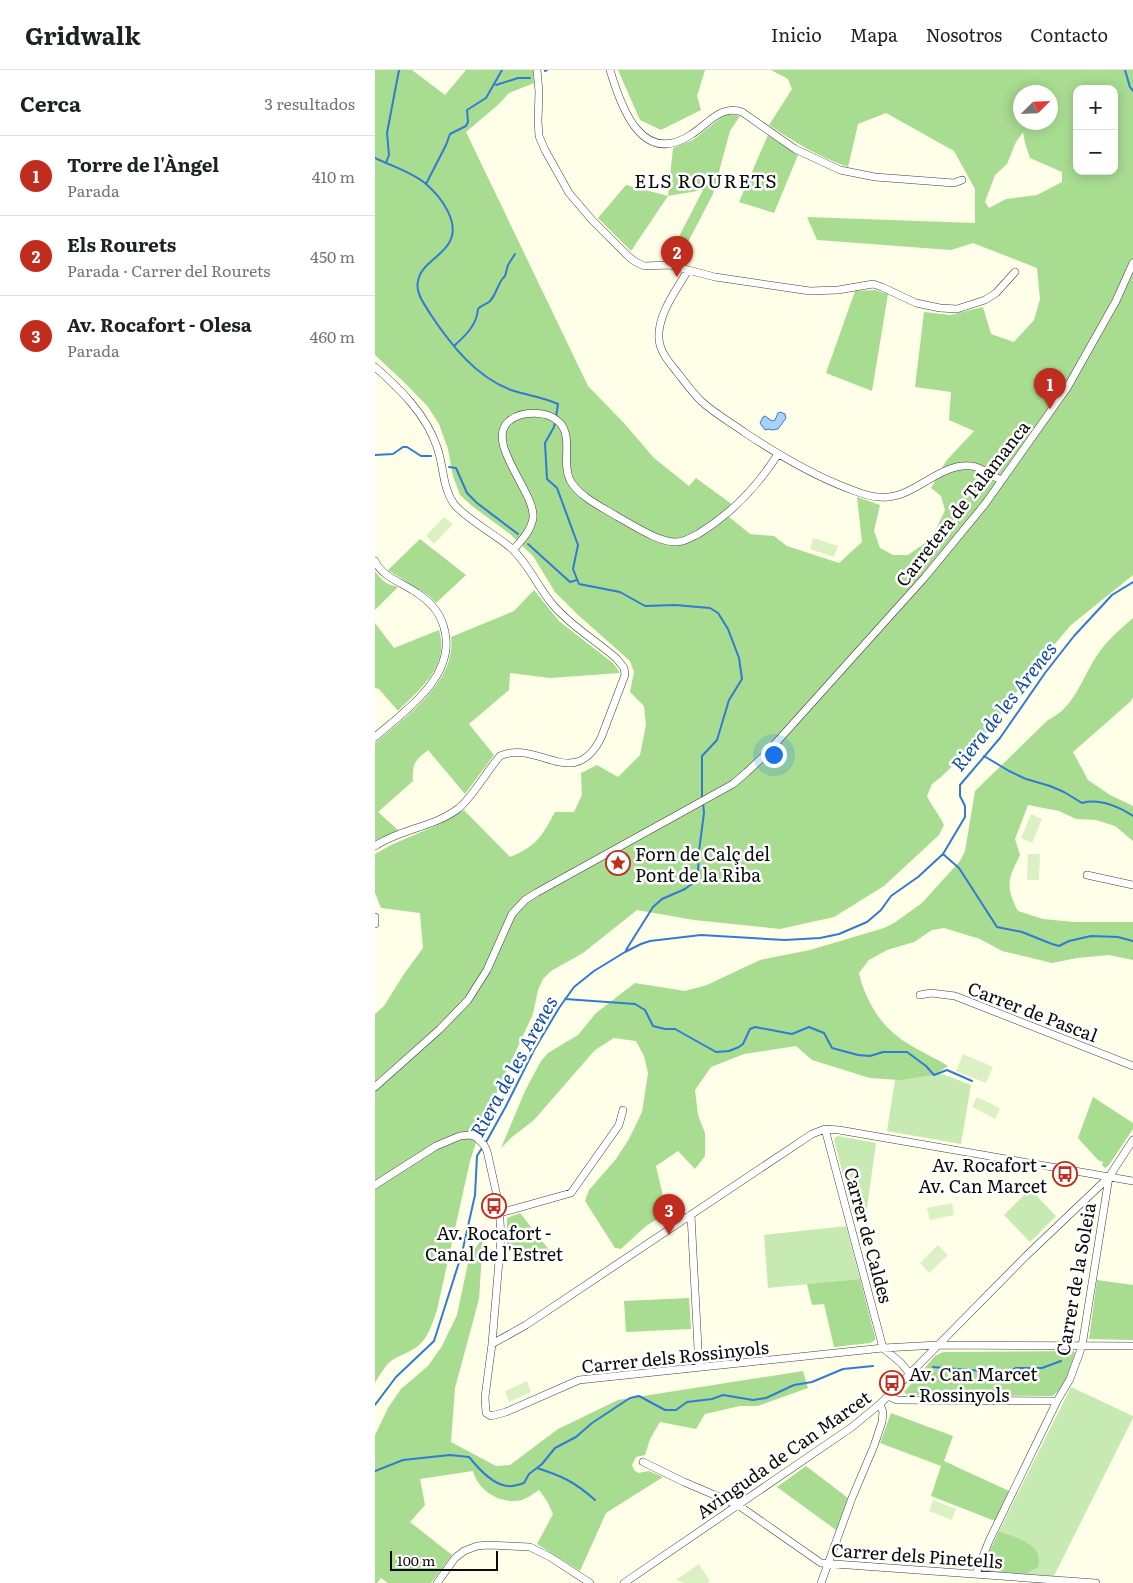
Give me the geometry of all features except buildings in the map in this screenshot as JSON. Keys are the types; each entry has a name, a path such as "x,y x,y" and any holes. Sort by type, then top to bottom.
{"street":[{"path":"537,70 539,136 545,150 569,193 592,220 634,261 644,266 669,265 715,277 810,291 838,290 873,284 916,303 939,308 957,309 985,300 996,293 1015,272"},
{"path":"610,70 619,99 629,120 646,138 660,144 682,140 720,113 735,109 795,149 840,170 884,178 954,183 961,180"},
{"name":"Carretera de Talamanca","path":"375,1087 440,1029 468,1000 487,970 512,914 525,900 714,795 747,772 811,705 945,555 1002,480 1067,388 1116,300 1133,263"},
{"path":"688,270 659,327 659,340 665,355 701,401 726,420 778,454 834,483 870,496 882,498 908,491 934,475 957,467 974,466 994,478 1002,480"},
{"path":"375,367 424,419 438,448 443,476 455,505 513,550 553,605 581,631 608,650 624,668 625,675 601,738 592,753 579,762 572,764 560,763 517,751 507,752 499,756 460,807 375,846"},
{"path":"513,550 529,530 533,515 502,441 505,425 511,419 519,416 533,414 549,416 558,421 567,438 567,472 571,482 580,492 620,518 666,541 678,542 685,540 716,522 738,504 759,482 778,454"},
{"path":"375,561 380,570 385,574 413,590 431,604 442,622 447,639 445,660 436,678 375,737"},
{"path":"1087,875 1133,885"},
{"path":"375,917 375,924"},
{"name":"Carrer de Pascal","path":"920,995 931,993 955,996 1133,1066"},
{"path":"500,1213 571,1193 619,1125 623,1110"},
{"path":"492,1344 526,1325 812,1134 825,1129 1133,1181"},
{"name":"Carrer de Caldes","path":"825,1129 883,1348"},
{"name":"Carrer dels Rossinyols","path":"375,1185 444,1142 460,1136 470,1135 481,1141 487,1151 493,1170 500,1213 501,1237 485,1402 486,1413 491,1416 506,1412 579,1380 883,1348 938,1345 1133,1346"},
{"name":"Avinguda de Can Marcet","path":"624,1583 852,1427 880,1404 1025,1256 1109,1177 1133,1140"},
{"name":"Carrer de la Soleia","path":"976,1574 989,1541 1057,1401 1070,1379 1082,1346 1109,1177"},
{"path":"691,1216 699,1368"},
{"path":"883,1348 901,1363 910,1374"},
{"path":"888,1396 897,1400 1057,1401"},
{"path":"821,1583 882,1422 883,1412 880,1404"},
{"name":"Carrer dels Pinetells","path":"643,1462 738,1505 807,1556 827,1565 1096,1583"},
{"path":"437,1583 455,1558 463,1551 477,1546 489,1545 530,1547 590,1583"}],"green space":[{"path":"375,70 412,70 445,95 466,70 533,70 534,83 509,93 466,132 588,386 654,458 689,486 696,478 733,505 728,516 750,534 774,536 787,546 839,563 862,542 857,497 880,505 874,531 880,548 893,555 908,555 932,538 945,510 941,496 931,488 946,461 974,431 949,420 951,392 915,387 924,312 950,315 983,307 991,334 1014,342 1034,320 1040,299 1037,268 973,243 951,250 817,240 807,217 975,223 975,189 954,151 886,113 858,124 848,167 827,159 797,143 769,125 792,89 788,79 771,70 1133,70 1133,575 1071,625 1037,665 982,738 932,784 927,796 944,825 939,835 884,886 834,917 780,929 694,920 637,910 583,953 551,971 543,979 538,990 533,1014 483,1122 470,1161 437,1310 431,1327 422,1342 391,1361 384,1368 375,1383 375,1014 384,1006 423,948 420,913 381,908 375,893 375,854 464,810 510,857 519,853 527,849 538,839 555,812 574,812 582,795 581,773 597,765 618,777 640,755 646,725 644,706 630,692 634,672 630,661 555,592 533,556 510,534 460,495 453,476 448,449 439,424 428,407 375,355","holes":["1023,132 1030,158 1062,172 1062,182 1037,195 1006,199 989,208 985,202 995,175 1007,164 1016,142"]},
{"path":"618,70 705,70 697,96 701,110 661,130 640,120"},
{"path":"729,114 740,116 730,131 713,194 678,261 668,258 703,190 668,196 673,148 693,140 723,116"},
{"path":"768,135 798,155 774,213 739,202"},
{"path":"626,185 668,196 631,251 598,218"},
{"path":"875,290 888,294 872,391 826,373 855,291"},
{"path":"444,517 453,524 434,544 426,536"},
{"path":"813,538 838,546 834,557 810,549"},
{"path":"420,539 466,575 436,603 428,595 388,570"},
{"path":"375,571 385,582 398,587 375,610"},
{"path":"534,590 559,621 614,664 620,673 550,678 510,673 509,690 469,724 494,755 465,794 428,750 415,763 413,781 378,812 399,831 375,841 375,743 414,710 437,683 446,669 451,653 451,637 514,611"},
{"path":"1133,618 1133,697 1131,701 1073,752 1088,780 1110,795 1133,806 1133,841 1115,826 1096,820 1076,819 1059,811 1028,805 1015,839 1020,855 1013,870 1010,889 1018,911 1043,919 1074,922 1133,922 1133,960 1109,955 1052,963 1002,951 980,939 944,928 932,930 914,942 887,950 869,960 859,973 866,995 878,1016 901,1039 948,1066 934,1075 899,1080 870,1078 812,1060 796,1046 744,1054 711,1067 695,1090 698,1115 705,1133 705,1156 695,1169 678,1151 656,1166 667,1213 646,1226 621,1249 615,1248 585,1201 589,1190 616,1159 629,1139 642,1112 648,1073 644,1056 636,1041 614,1038 595,1050 534,1120 501,1148 525,1091 541,1061 548,1053 578,1035 596,1013 635,983 685,991 707,985 760,960 810,950 884,928 922,903 960,861 965,851 975,791 1048,720 1057,715 1071,701 1100,651"},
{"path":"375,623 394,648 439,630 441,643 437,665 424,685 398,711 379,689 375,688"},
{"path":"1031,814 1042,819 1032,843 1021,838"},
{"path":"1028,854 1040,854 1039,880 1027,880"},
{"path":"963,1054 993,1067 986,1083 956,1071"},
{"path":"898,1061 932,1070 971,1085 961,1144 887,1131"},
{"path":"977,1097 1000,1108 995,1119 972,1107"},
{"path":"1093,1097 1133,1123 1133,1129 1105,1168 1102,1165 1103,1162 1098,1160 1078,1138"},
{"path":"838,1136 876,1143 866,1215 853,1213 834,1140"},
{"path":"1030,1189 1056,1216 1030,1242 1004,1215"},
{"path":"952,1203 954,1215 930,1220 927,1208"},
{"path":"520,1213 549,1250 507,1249 507,1218"},
{"path":"846,1226 860,1279 768,1288 764,1235"},
{"path":"483,1237 479,1299 455,1388 451,1442 496,1466 510,1465 558,1429 618,1400 803,1371 808,1388 758,1406 740,1406 705,1414 696,1429 660,1422 650,1439 645,1455 636,1457 632,1465 638,1473 649,1471 663,1477 606,1513 580,1571 537,1544 553,1514 539,1490 529,1497 514,1501 491,1495 480,1485 473,1471 420,1479 425,1505 410,1522 452,1555 431,1583 388,1583 381,1578 375,1583 375,1435 388,1408 401,1389 428,1366 442,1346 457,1315 469,1258"},
{"path":"938,1245 948,1255 929,1273 920,1263"},
{"path":"860,1279 875,1340 870,1343 834,1347 824,1304 812,1305 807,1284"},
{"path":"1097,1280 1133,1285 1133,1340 1089,1339"},
{"path":"689,1298 691,1329 626,1332 624,1301"},
{"path":"1074,1351 1075,1353 1064,1383 1057,1393 1052,1396 907,1395 904,1392 935,1356 943,1352"},
{"path":"527,1381 531,1392 509,1402 505,1391"},
{"path":"1071,1387 1133,1416 1133,1418 1054,1576 1027,1574 1034,1570 1029,1544 999,1531"},
{"path":"891,1413 953,1436 944,1461 1009,1491 995,1521 931,1496 941,1466 880,1443"},
{"path":"806,1466 848,1498 836,1530 777,1487"},
{"path":"933,1500 956,1509 952,1520 929,1511"},
{"path":"999,1531 1021,1539 1033,1547 1039,1559 1038,1567 1027,1574 986,1571 984,1563"},
{"path":"699,1564 710,1581 708,1583 685,1583 676,1580"}],"water":[{"path":"780,412 785,414 786,418 778,429 765,430 760,423 763,417 765,416 772,421 775,420"}],"waterway":[{"path":"386,163 389,155 387,133 399,70"},
{"path":"426,184 450,134 466,126 468,122 467,110 486,98 502,70"},
{"path":"1125,70 1133,91"},
{"path":"496,85 518,78 530,78"},
{"path":"375,158 408,173 426,184 438,196 451,219 453,227 449,243 423,270 417,285 421,299 431,315 465,359 487,377 511,390 558,404 556,417"},
{"path":"454,346 473,325 478,309 492,299 515,254"},
{"path":"555,422 545,443 547,479 557,488 578,545 573,569 579,584 620,592 645,606 675,605 710,608 718,613 728,629 739,658 742,679 729,700 717,740 702,756 702,798"},
{"path":"375,455 393,454 403,447 407,447 421,456 431,456"},
{"path":"449,467 456,468 467,493 477,503 518,534"},
{"path":"528,544 570,582 577,580"},
{"name":"Riera de les Arenes","path":"485,1144 534,1050 574,987 594,971 625,952 650,941 701,935 785,940 820,938 839,934 867,922 881,910 891,896 918,877 943,854 965,817 965,806 960,796 960,785 1000,738 1045,673 1074,636 1112,595 1133,582"},
{"path":"984,756 1009,771 1064,792 1082,803 1102,803 1122,809 1133,816"},
{"path":"626,950 653,907 662,899 685,889 693,883 698,871 704,813 703,802"},
{"path":"943,854 959,868 997,927 1022,932 1059,946 1069,941 1091,936 1118,937 1133,941"},
{"path":"565,999 635,1004 645,1010 653,1026 675,1029 716,1052 729,1051 739,1047 743,1044 750,1029 755,1027 792,1034 809,1027 824,1033 832,1048 870,1056 883,1052 907,1052 926,1066 934,1075 947,1070 972,1081"},
{"name":"Riera de les Arenes","path":"375,1405 396,1377 434,1341 462,1253 475,1195 477,1156 482,1148"},
{"path":"933,1367 983,1371 1003,1375 1016,1368 1042,1368 1061,1361"},
{"path":"375,1471 403,1460 450,1455 469,1457 493,1481 506,1486 515,1486 524,1483 529,1474 542,1464 555,1448 576,1437 592,1423 630,1398 639,1396 665,1410 676,1410 687,1402 712,1399 723,1395 753,1400 766,1398 794,1385 812,1382 843,1369 873,1366"},
{"path":"537,1468 568,1480 595,1500"}],"place":[{"name":"Els Rourets","path":"677,277"},
{"name":"Torre de l'Àngel","path":"1050,409"},
{"name":"Forn de Calç del Pont de la Riba","path":"618,863"},
{"name":"Av. Rocafort - Av. Can Marcet","path":"1065,1174"},
{"name":"Av. Rocafort - Canal de l'Estret","path":"494,1206"},
{"name":"Av. Rocafort - Olesa","path":"669,1235"},
{"name":"Av. Can Marcet - Rossinyols","path":"892,1383"}],"district":[{"name":"ELS ROURETS","path":"706,180"}]}
